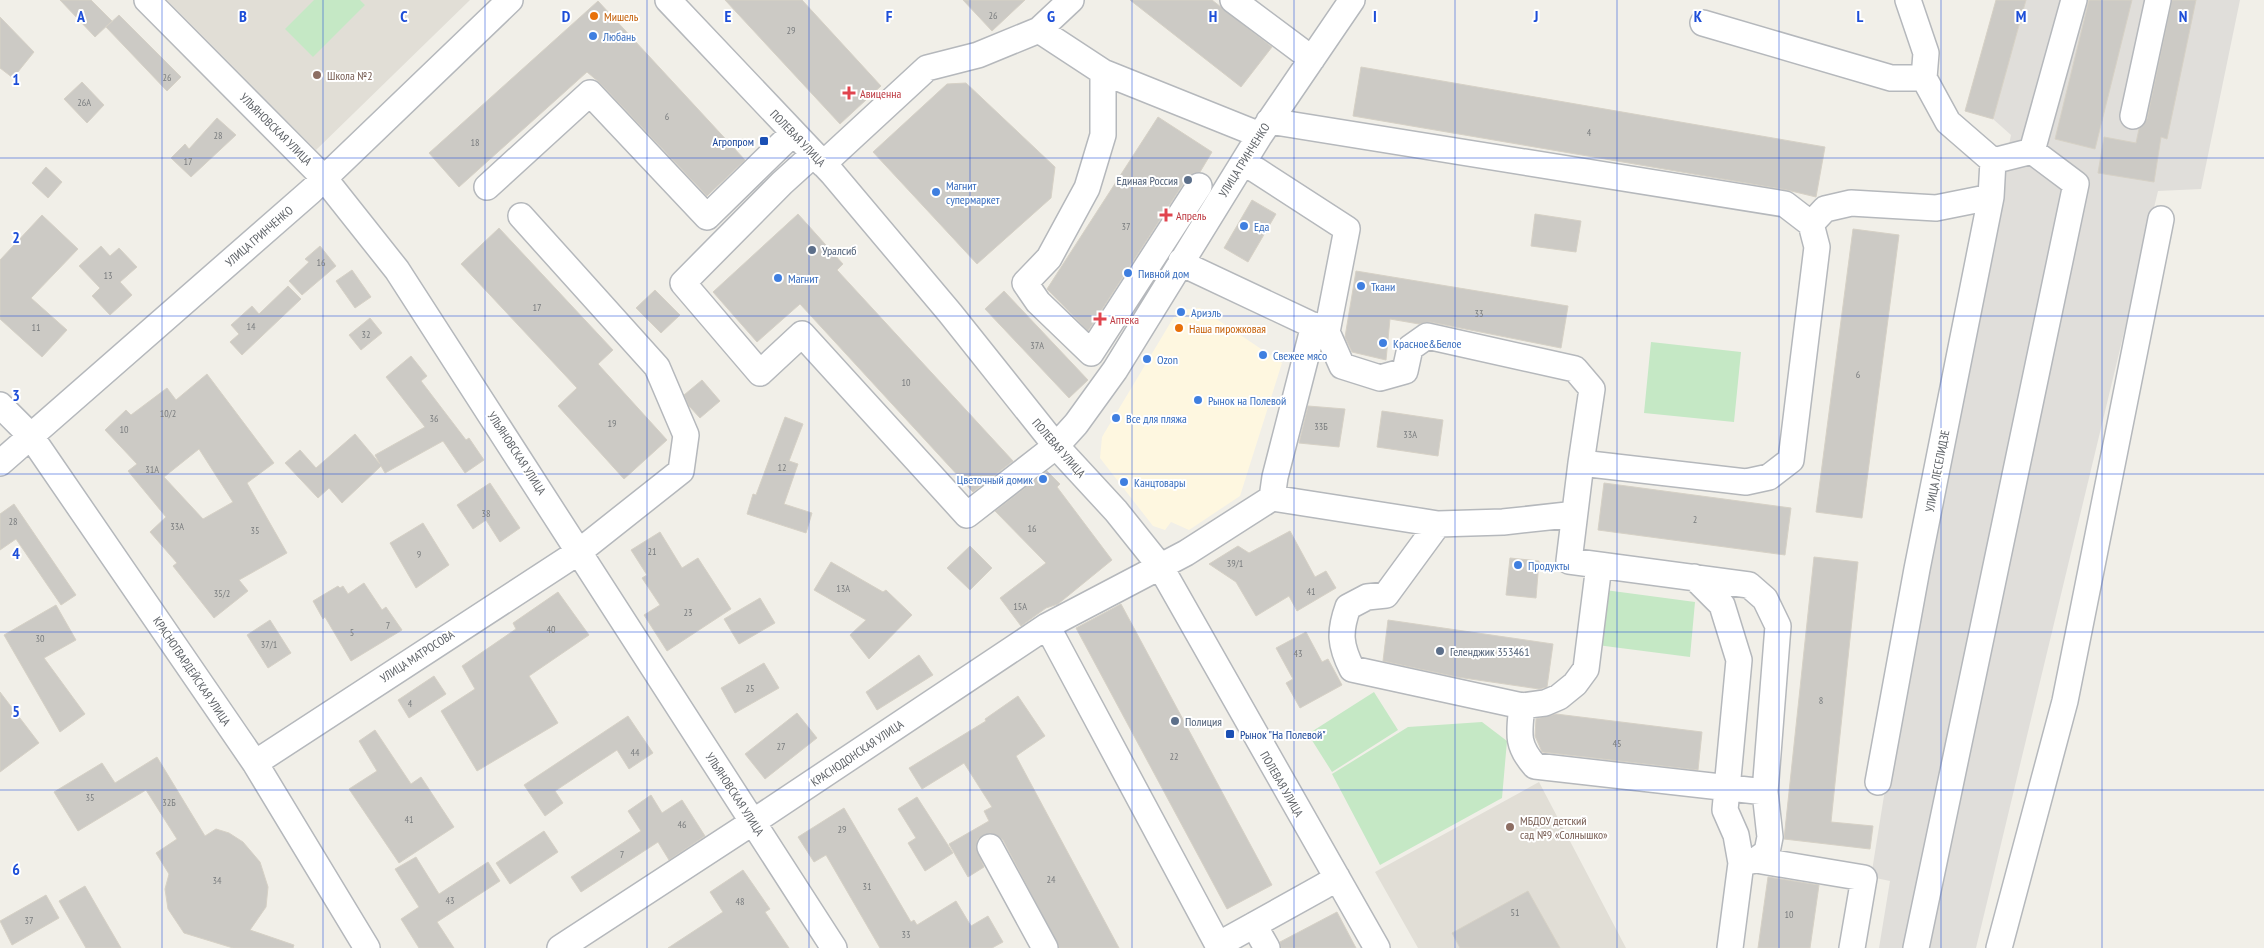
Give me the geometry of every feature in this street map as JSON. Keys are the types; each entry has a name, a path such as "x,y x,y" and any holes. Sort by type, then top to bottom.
{"street":[{"name":"УЛЬЯНОВСКАЯ УЛИЦА","path":"147,0 324,178 397,270 580,550 834,948"},
{"name":"УЛИЦА ГРИНЧЕНКО","path":"0,463 30,435 55,417 324,178 510,0"},
{"name":"ПОЛЕВАЯ УЛИЦА","path":"668,0 819,159 950,313 1056,446 1116,512 1160,566 1377,948"},
{"path":"819,159 927,68 978,55 1038,30 1072,0"},
{"path":"1234,0 1312,59"},
{"name":"УЛИЦА ГРИНЧЕНКО","path":"819,159 683,283 760,373 802,334 967,515 1056,446 1076,424 1115,370 1264,128 1352,0"},
{"path":"1908,0 1926,53 1924,78 1948,122 1993,160 2032,151 2076,184 1916,948"},
{"path":"2032,151 2074,0"},
{"path":"2133,116 2158,0"},
{"path":"1703,23 1891,78 1924,78"},
{"path":"1038,30 1103,72 1264,128 1785,204 1811,224 1817,247 1791,460 1769,477 1746,482 1580,463"},
{"path":"1103,72 1103,135 1087,188 1049,258 1025,284 1038,302 1091,353 1115,370"},
{"path":"487,188 590,93 707,217 793,133"},
{"name":"УЛИЦА ЛЕСЕЛИДЗЕ","path":"1878,782 1917,569 1991,198 1993,160"},
{"path":"1243,164 1256,170 1347,229 1321,329 1275,477 1272,498 1438,524 1503,522 1567,515 1575,512"},
{"path":"1091,353 1199,186"},
{"path":"1811,224 1825,209 1851,203 1936,208 1991,198"},
{"name":"УЛИЦА МАТРОСОВА","path":"255,763 580,550 681,471 686,435 657,367 521,216"},
{"path":"1999,948 2065,701 2161,219"},
{"path":"1181,261 1187,266 1321,329 1342,366 1380,378 1404,371 1410,348 1427,336 1575,369 1592,389 1580,463 1569,561 1749,584 1765,599 1778,626 1765,792 1770,837 1767,852 1748,861"},
{"name":"КРАСНОГВАРДЕЙСКАЯ УЛИЦА","path":"0,405 30,435 255,763 367,948"},
{"name":"КРАСНОДОНСКАЯ УЛИЦА","path":"560,948 1047,626 1186,553 1272,498"},
{"path":"1438,524 1386,596 1366,597 1348,607 1342,624 1342,650 1352,668 1522,706 1545,703 1559,697 1575,684 1586,670 1599,565"},
{"path":"1694,577 1722,605 1739,660 1725,810 1748,861 1730,948"},
{"path":"1047,626 1218,945 1337,877"},
{"path":"1522,706 1519,730 1522,752 1535,766 1765,792"},
{"path":"990,847 1045,948"},
{"path":"1748,861 1864,878 1852,948"},
{"path":"1254,925 1266,948"}],"shaded area":[{"name":"Школа №2","path":"167,0 470,0 316,150"},
{"path":"2026,0 2240,0 2201,189 2158,191 1976,948 1879,948 1890,881 1871,877 1915,602 2011,135 1993,119"},
{"name":"Рынок на Полевой","path":"1200,308 1282,363 1240,496 1189,530 1171,522 1165,530 1153,526 1100,458 1102,437 1178,310"},
{"name":"МБДОУ детский сад №9 «Солнышко»","path":"1539,782 1626,948 1418,948 1375,872"}],"green space":[{"path":"314,0 360,0 365,5 313,57 285,29"},
{"path":"1651,342 1741,352 1734,422 1644,413"},
{"path":"1605,590 1695,602 1690,657 1597,645"},
{"path":"1374,692 1398,730 1332,772 1308,734"},
{"path":"1482,722 1507,741 1502,798 1380,865 1332,774 1408,727"}],"building":[{"path":"60,0 91,0 112,21 95,37"},
{"path":"725,0 802,0 881,86 840,124"},
{"path":"963,0 1025,0 992,31"},
{"path":"1130,0 1212,0 1272,47 1241,87"},
{"path":"1996,0 2026,0 1993,119 1965,111"},
{"path":"2089,0 2132,0 2095,149 2055,139"},
{"path":"2172,0 2196,0 2167,139 2161,137 2154,182 2098,173 2104,137 2136,143 2139,129 2147,119"},
{"path":"598,1 745,160 707,196 600,83 587,72 459,187 429,153"},
{"path":"119,15 181,77 167,91 106,27"},
{"path":"0,17 34,52 13,78 0,68"},
{"path":"1361,67 1825,147 1816,197 1787,190 1353,116"},
{"path":"82,82 104,105 87,123 64,99"},
{"path":"966,83 1055,167 1051,198 977,264 873,152 947,84"},
{"path":"1158,117 1212,152 1200,172 1193,173 1187,178 1088,331 1047,289"},
{"path":"217,118 236,135 191,177 171,158 185,144 189,149"},
{"path":"46,167 62,182 48,198 32,183"},
{"path":"1252,200 1276,214 1248,262 1224,248"},
{"path":"798,214 843,264 837,270 1013,461 973,492 800,304 757,342 713,292"},
{"path":"1535,214 1581,221 1576,252 1531,246"},
{"path":"42,215 78,249 31,298 67,330 42,357 0,319 0,260"},
{"path":"499,228 613,350 598,364 667,440 624,479 558,406 577,388 461,264"},
{"path":"1853,229 1899,235 1862,518 1816,512"},
{"path":"101,246 110,256 119,248 137,267 120,282 132,295 110,315 92,296 100,288 79,266"},
{"path":"320,246 336,266 302,295 289,281 309,262 305,259"},
{"path":"352,270 371,297 355,308 336,281"},
{"path":"1356,271 1568,306 1561,348 1430,322 1419,324 1390,319 1386,360 1352,352 1345,337"},
{"path":"288,286 301,299 242,355 230,342 239,334 231,325 252,306 259,314"},
{"path":"655,290 680,315 661,333 636,308"},
{"path":"1004,291 1088,380 1069,398 985,309"},
{"path":"370,318 382,333 361,350 349,335"},
{"path":"411,356 427,376 421,381 466,440 469,438 484,460 465,473 443,441 385,473 381,466 342,503 329,488 318,498 285,463 300,450 316,468 355,434 380,464 375,455 425,427 386,377"},
{"path":"207,374 274,463 247,483 287,553 239,580 248,591 214,618 173,566 177,563 150,532 166,517 128,471 137,464 105,430 126,410 131,415 167,388 176,400","holes":["199,449 233,502 203,519 164,477"]},
{"path":"702,380 720,401 700,418 689,406 684,395"},
{"path":"1308,406 1345,409 1339,447 1299,443"},
{"path":"1382,411 1443,420 1438,456 1377,447"},
{"path":"785,417 803,424 789,461 798,464 784,504 812,513 806,533 747,514 753,494 756,495"},
{"path":"1047,471 1060,484 1057,487 1112,560 1058,604 1046,608 1021,626 1000,598 1046,563 995,511"},
{"path":"490,483 520,528 500,542 486,520 473,529 457,505"},
{"path":"1604,483 1791,508 1785,555 1598,530"},
{"path":"14,504 76,595 61,605 16,539 0,550 0,514"},
{"path":"423,523 449,565 416,588 390,543"},
{"path":"1290,531 1315,577 1326,571 1336,588 1297,611 1289,596 1256,616 1236,582 1209,564 1238,546 1249,553"},
{"path":"660,532 682,568 698,558 731,609 667,651 644,615 660,605 642,578 647,575 631,550"},
{"path":"970,546 992,568 970,590 947,568"},
{"path":"1814,557 1858,562 1831,822 1873,826 1870,849 1784,839"},
{"path":"1510,558 1539,561 1536,598 1506,595"},
{"path":"831,562 883,592 886,590 912,615 869,659 850,635 866,620 814,590"},
{"path":"364,583 382,610 386,607 402,630 351,661 325,617 323,619 313,601 338,586 340,588 343,586 348,594"},
{"path":"558,592 589,635 529,676 558,723 477,771 441,711 475,689 462,666 516,629 513,623"},
{"path":"760,598 775,623 739,644 724,619"},
{"path":"1121,604 1272,885 1227,909 1076,628"},
{"path":"56,605 76,640 44,658 85,714 60,732 4,635"},
{"path":"270,620 291,653 268,668 247,635"},
{"path":"1388,620 1553,644 1547,687 1539,689 1457,677 1383,661"},
{"path":"1306,632 1322,662 1328,659 1342,685 1300,708 1286,683 1293,679 1276,648"},
{"path":"919,655 933,675 877,710 866,692"},
{"path":"764,663 779,688 735,713 721,688"},
{"path":"434,676 446,694 409,718 398,700"},
{"path":"0,692 39,743 0,772"},
{"path":"1018,696 1045,736 1016,756 1119,948 1059,948 1003,840 997,835 990,833 978,839 976,847 984,867 968,877 949,844 989,821 984,811 992,807 964,763 922,789 909,768 986,721 985,719"},
{"path":"797,713 817,738 765,779 745,754"},
{"path":"1556,714 1702,732 1698,770 1542,752 1535,736 1536,719"},
{"path":"628,716 653,753 629,769 617,750 555,791 563,803 545,816 524,785"},
{"path":"375,730 411,784 421,777 454,827 399,863 349,789 377,771 359,741"},
{"path":"157,757 205,836 216,829 229,833 243,842 260,862 268,887 266,907 250,930 294,945 293,948 233,948 184,933 168,909 165,889 169,874 156,853 177,839 146,790 78,831 54,792 102,763 115,783"},
{"path":"651,795 662,813 682,800 705,836 669,860 658,842 581,892 571,877 641,831 628,811"},
{"path":"917,797 953,853 925,871 908,843 916,838 898,809"},
{"path":"844,808 911,922 914,920 917,925 956,901 971,926 988,916 1003,942 992,948 880,948 826,855 814,862 798,837"},
{"path":"544,831 558,852 510,884 496,863"},
{"path":"416,857 439,894 488,862 500,881 437,922 454,948 419,948 401,919 419,907 395,869"},
{"path":"743,870 770,909 765,912 789,948 668,948 723,912 710,892"},
{"path":"1768,877 1819,885 1810,948 1758,948"},
{"path":"85,886 121,948 86,948 59,901"},
{"path":"1528,891 1560,948 1460,948 1452,933"},
{"path":"46,895 59,918 12,945 0,921"},
{"path":"1337,912 1356,948 1281,948 1280,942"}],"place":[{"name":"Мишель","path":"594,16"},
{"name":"Любань","path":"593,36"},
{"name":"Школа №2","path":"317,75"},
{"name":"Авиценна","path":"849,93"},
{"name":"Агропром","path":"764,141"},
{"name":"Единая Россия","path":"1188,180"},
{"name":"Магнит супермаркет","path":"936,192"},
{"name":"Апрель","path":"1166,215"},
{"name":"Еда","path":"1244,226"},
{"name":"Уралсиб","path":"812,250"},
{"name":"Пивной дом","path":"1128,273"},
{"name":"Магнит","path":"778,278"},
{"name":"Ткани","path":"1361,286"},
{"name":"Ариэль","path":"1181,312"},
{"name":"Аптека","path":"1100,319"},
{"name":"Наша пирожковая","path":"1179,328"},
{"name":"Красное&Белое","path":"1383,343"},
{"name":"Свежее мясо","path":"1263,355"},
{"name":"Ozon","path":"1147,359"},
{"name":"Рынок на Полевой","path":"1198,400"},
{"name":"Все для пляжа","path":"1116,418"},
{"name":"Цветочный домик","path":"1043,479"},
{"name":"Канцтовары","path":"1124,482"},
{"name":"Продукты","path":"1518,565"},
{"name":"Геленджик 353461","path":"1440,651"},
{"name":"Полиция","path":"1175,721"},
{"name":"Рынок \"На Полевой\"","path":"1230,734"},
{"name":"МБДОУ детский сад №9 «Солнышко»","path":"1510,827"}]}
